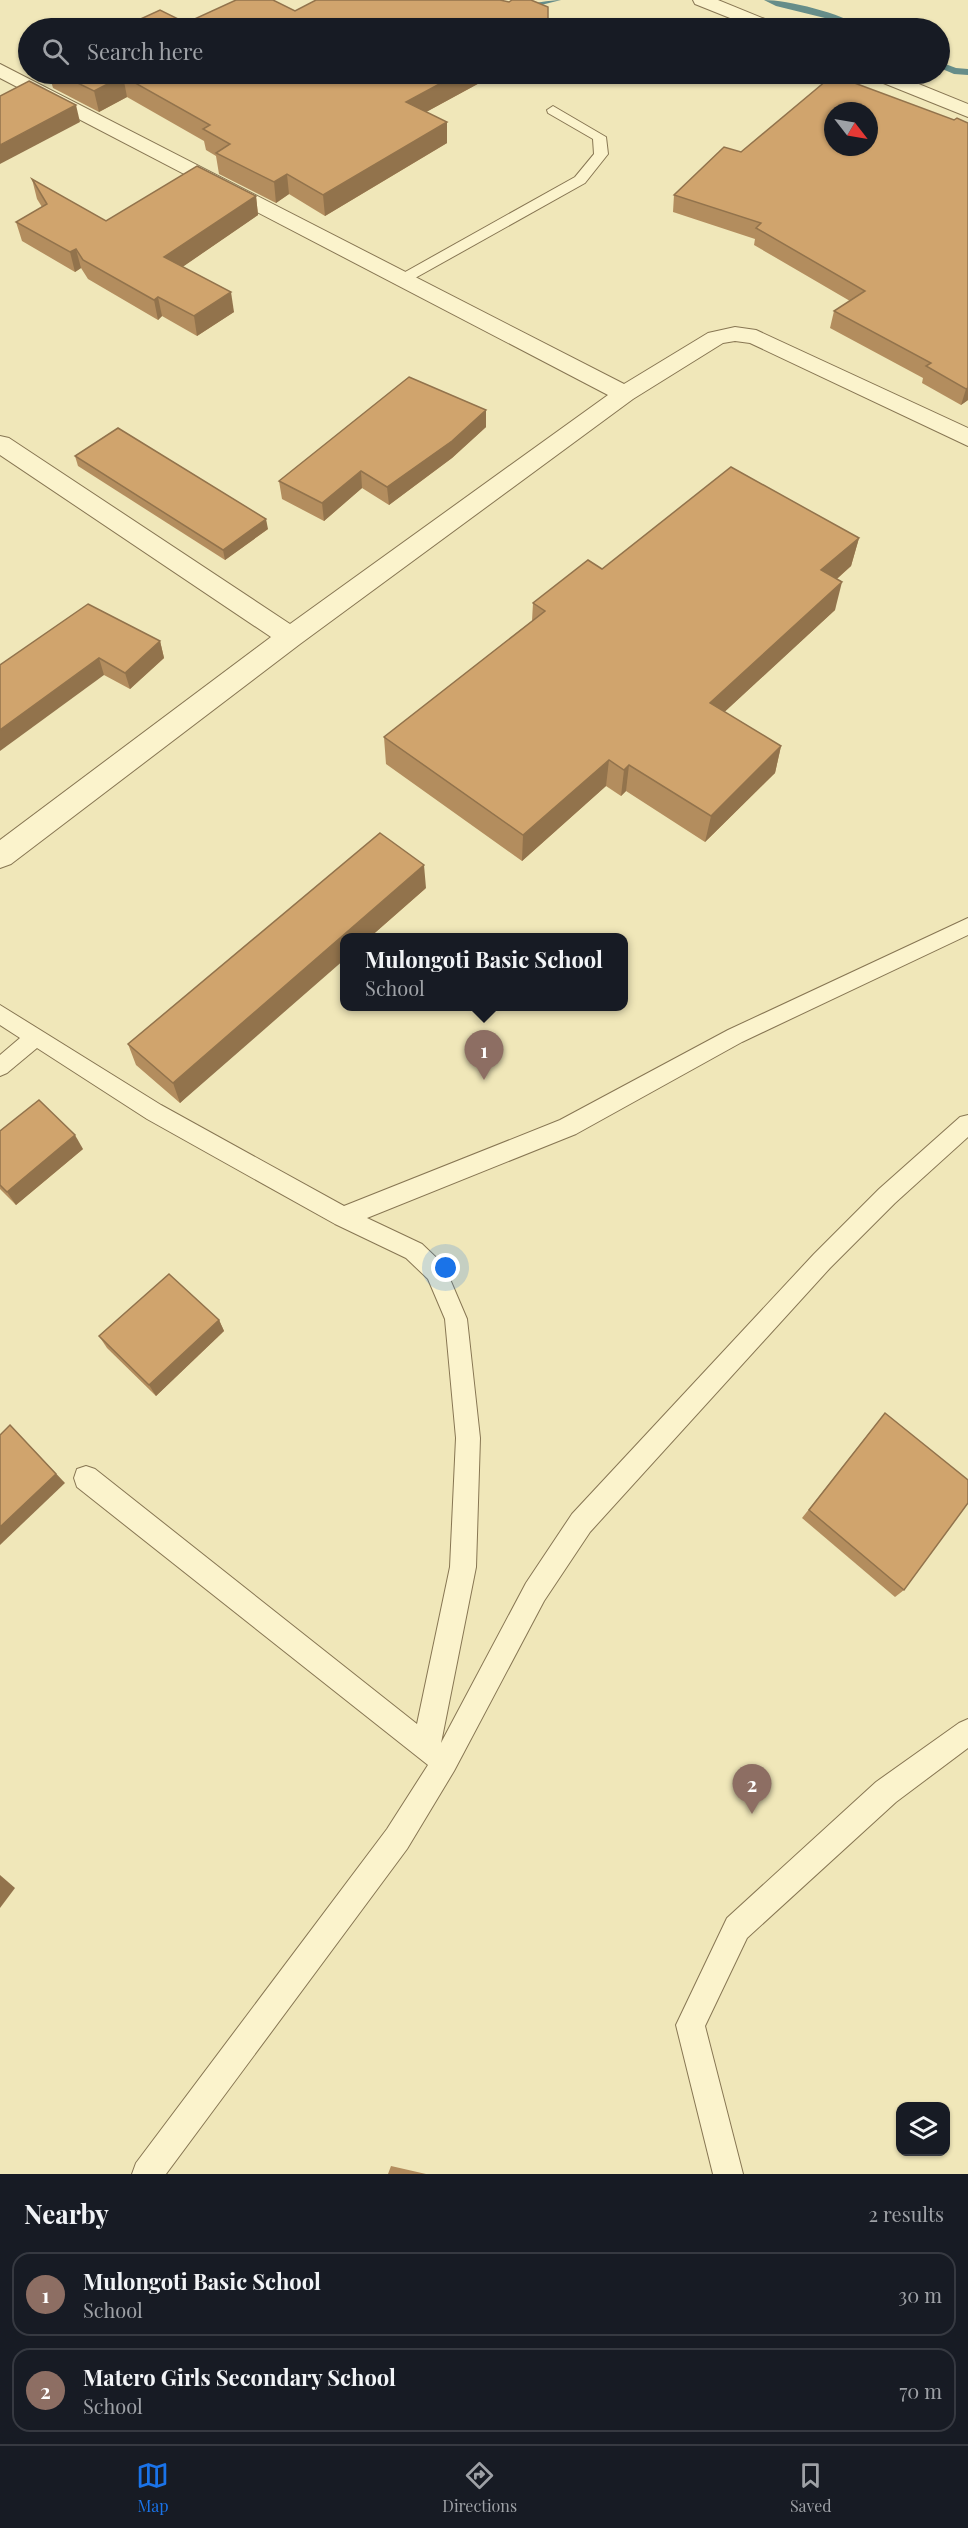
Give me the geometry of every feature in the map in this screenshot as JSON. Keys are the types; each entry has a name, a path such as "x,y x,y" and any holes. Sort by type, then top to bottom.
{"street":[{"path":"702,0 746,18"},
{"path":"0,70 18,79"},
{"path":"27,84 625,394"},
{"path":"902,84 968,111"},
{"path":"0,856 290,637 625,394 716,338 735,334 756,337 968,438"},
{"path":"0,444 290,637"}],"lane":[{"path":"403,279 580,180 602,154 598,137 553,110"},
{"path":"343,1217 568,1127 735,1036 968,926"},
{"path":"0,1014 154,1112 343,1217 414,1251 436,1272 456,1319 468,1438 463,1567 435,1755"},
{"path":"0,1067 36,1037"},
{"path":"147,2174 397,1839 435,1755 535,1592 581,1522 822,1261 887,1196 968,1124"},
{"path":"86,1479 435,1755"},
{"path":"728,2174 690,2025 737,1928 886,1792 968,1732"}],"building":[{"path":"236,0 273,0 295,11 316,0 500,0 509,2 531,0 548,7 548,18 197,18"},
{"path":"160,10 176,18 143,18"},
{"path":"23,84 35,84 76,105 0,145 0,96"},
{"path":"80,84 108,84 94,91"},
{"path":"137,84 439,84 406,102 447,122 323,195 287,174 274,182 216,153 230,144 203,129 210,125"},
{"path":"822,84 857,84 954,120 957,118 968,123 968,388 966,389 926,366 931,363 834,311 865,291 756,228 761,223 674,195 724,147 741,152"},
{"path":"197,166 256,196 164,257 231,292 194,316 158,297 154,300 83,260 76,249 70,252 16,222 47,204 32,179 106,221"},
{"path":"409,377 486,410 452,441 387,487 361,471 322,503 279,481"},
{"path":"118,428 266,519 223,550 75,456"},
{"path":"731,467 859,538 821,570 842,582 710,703 781,746 711,816 629,765 624,770 609,760 523,835 384,737 545,611 533,603 588,560 602,569"},
{"path":"88,604 160,641 125,673 99,658 0,730 0,665"},
{"path":"380,833 424,865 346,933 340,933 340,938 173,1083 128,1044"},
{"path":"39,1100 75,1135 7,1192 0,1185 0,1131"},
{"path":"169,1274 219,1320 149,1385 99,1336"},
{"path":"885,1413 968,1480 968,1503 904,1590 809,1510"},
{"path":"10,1425 56,1474 0,1527 0,1435"}],"waterway":[{"path":"486,0 521,7 557,0"},
{"path":"768,0 836,18"},
{"path":"950,69 968,72"}],"place":[{"name":"Mulongoti Basic School","path":"484,1080"},
{"name":"Matero Girls Secondary School","path":"752,1814"}]}
